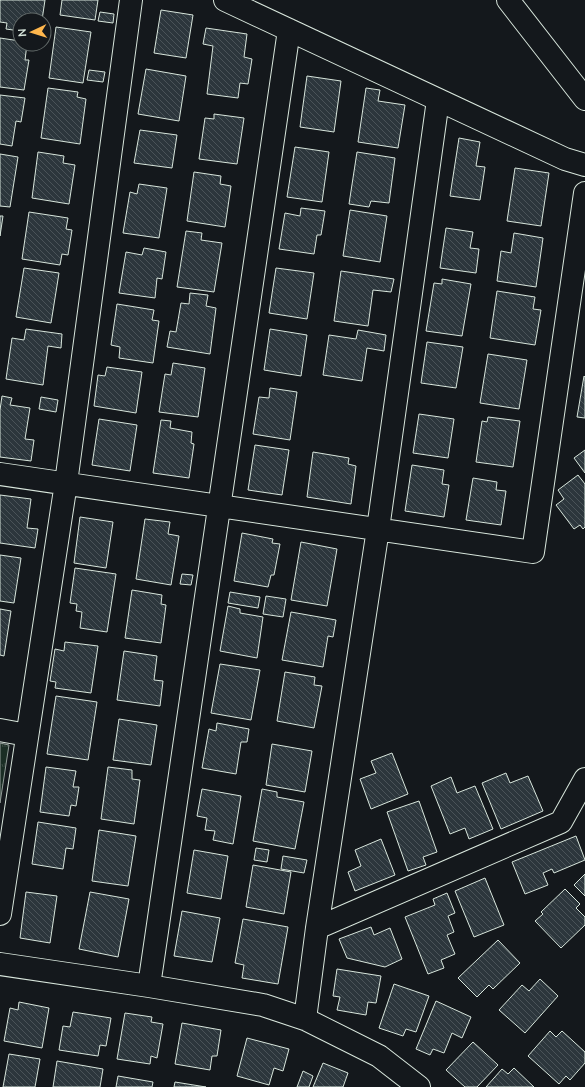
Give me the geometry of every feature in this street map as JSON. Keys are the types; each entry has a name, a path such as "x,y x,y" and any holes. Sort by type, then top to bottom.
{"street":[{"path":"0,914 66,483 131,0"},
{"path":"225,0 252,6 289,30 566,159 585,165"},
{"path":"508,0 585,99"},
{"path":"149,986 289,30"},
{"path":"305,1019 317,928 378,529 438,100"},
{"path":"0,474 533,552 585,193"},
{"path":"0,730 27,735"},
{"path":"317,928 560,822 585,779"},
{"path":"0,964 149,986 263,1005 305,1019 379,1056 419,1087"}],"green space":[{"path":"0,743 9,745 0,803"}],"building":[{"path":"0,0 45,0 43,12 12,12 12,30 6,29 7,23 0,22"},
{"path":"62,0 98,0 95,20 60,15"},
{"path":"161,10 193,15 186,58 154,53"},
{"path":"100,12 114,14 113,23 98,21"},
{"path":"56,27 91,32 83,83 49,78"},
{"path":"206,28 247,34 244,57 252,59 248,84 240,83 238,98 207,94 213,46 203,44"},
{"path":"0,38 12,40 12,52 26,52 25,60 29,60 24,90 0,87"},
{"path":"146,69 186,76 179,121 138,114"},
{"path":"89,70 105,72 103,82 87,80"},
{"path":"307,76 341,81 334,132 300,127"},
{"path":"48,88 78,92 77,97 86,99 80,144 41,138"},
{"path":"366,88 380,90 378,101 405,105 398,148 358,142"},
{"path":"0,95 25,98 21,122 16,121 12,146 0,144"},
{"path":"214,114 244,118 237,164 199,159 205,118 214,119"},
{"path":"140,130 177,135 172,168 134,163"},
{"path":"459,138 480,142 476,166 485,167 480,200 450,196"},
{"path":"295,147 329,152 322,202 287,197"},
{"path":"38,152 64,156 63,163 75,165 69,204 32,198"},
{"path":"357,152 395,158 389,203 371,201 369,207 349,204"},
{"path":"0,154 18,157 10,207 0,206"},
{"path":"515,168 549,173 541,226 507,221"},
{"path":"194,172 221,176 220,184 231,186 225,227 187,221"},
{"path":"139,184 167,188 159,238 123,233 130,192 137,194"},
{"path":"301,208 325,211 321,235 317,235 314,254 279,249 285,213 300,216"},
{"path":"350,210 387,216 380,262 343,256"},
{"path":"29,212 68,218 66,229 72,230 68,255 62,254 60,265 22,259"},
{"path":"0,216 3,216 0,236"},
{"path":"446,228 473,232 470,248 479,249 476,273 440,268"},
{"path":"186,231 202,233 201,240 222,243 214,292 177,287"},
{"path":"514,233 543,238 536,287 497,281 501,251 511,253"},
{"path":"144,248 166,252 162,279 157,278 155,298 119,293 126,252 142,255"},
{"path":"24,268 59,273 51,323 16,317"},
{"path":"276,268 314,273 307,319 269,313"},
{"path":"341,271 394,279 391,292 373,290 368,326 334,321"},
{"path":"442,279 471,284 462,336 426,331 434,283 442,284"},
{"path":"497,291 535,297 533,309 541,310 535,345 490,338"},
{"path":"190,293 208,295 206,306 216,308 210,354 167,347 170,331 176,332 181,303 189,304"},
{"path":"117,304 154,310 152,320 159,321 153,363 119,358 120,347 111,345"},
{"path":"26,329 62,334 61,348 48,346 43,385 6,379 12,338 24,340"},
{"path":"270,329 307,335 301,376 264,370"},
{"path":"358,330 386,335 384,351 367,348 362,381 323,375 329,335 356,339"},
{"path":"427,342 463,347 456,388 421,383"},
{"path":"488,354 527,360 519,409 480,403"},
{"path":"173,363 205,368 198,417 159,412 165,374 171,375"},
{"path":"107,367 142,372 136,413 94,406 98,375 105,376"},
{"path":"584,376 585,377 585,418 577,417"},
{"path":"270,388 297,392 290,440 253,434 259,397 269,398"},
{"path":"2,396 12,398 10,405 30,408 25,439 34,440 31,461 0,457 0,410"},
{"path":"41,397 58,400 56,412 39,409"},
{"path":"419,414 454,419 448,458 413,453"},
{"path":"488,417 520,421 513,467 476,462 482,421 487,422"},
{"path":"99,419 137,425 130,471 92,465"},
{"path":"161,420 171,421 170,428 192,432 191,443 194,444 189,478 153,473"},
{"path":"255,445 289,450 282,495 248,490"},
{"path":"585,450 585,473 574,458"},
{"path":"313,452 349,458 348,464 356,466 351,504 307,497"},
{"path":"412,465 444,470 442,484 449,485 444,517 405,511"},
{"path":"578,475 585,484 585,527 583,529 580,525 574,529 556,505 564,499 558,490"},
{"path":"473,478 497,482 496,490 506,491 501,525 466,520"},
{"path":"0,495 31,499 27,528 38,529 35,548 0,543"},
{"path":"80,517 113,522 106,568 74,563"},
{"path":"145,519 170,522 168,534 179,536 171,585 136,579"},
{"path":"242,533 273,539 272,543 280,544 274,575 271,575 268,587 234,581"},
{"path":"301,542 337,549 327,606 291,600"},
{"path":"0,555 21,558 14,603 0,601"},
{"path":"75,568 116,574 107,632 80,628 82,612 76,611 77,604 70,603"},
{"path":"182,574 193,575 191,585 180,584"},
{"path":"132,590 162,595 161,604 166,605 161,643 125,638"},
{"path":"230,592 260,597 258,608 228,603"},
{"path":"266,596 286,599 283,617 263,614"},
{"path":"228,606 240,609 240,613 263,617 257,658 220,651"},
{"path":"0,609 11,611 4,656 0,655"},
{"path":"291,612 336,620 333,637 328,636 323,667 282,660"},
{"path":"65,642 98,646 91,693 55,688 56,682 50,681 55,649 64,651"},
{"path":"124,651 157,656 154,680 163,681 160,706 117,700"},
{"path":"220,664 260,670 251,720 211,713"},
{"path":"285,672 315,677 314,685 322,686 314,728 277,721"},
{"path":"56,696 97,702 88,760 47,754"},
{"path":"119,719 157,725 151,765 113,760"},
{"path":"217,723 249,729 247,742 241,742 236,774 202,768 209,729 216,731"},
{"path":"272,744 312,751 305,792 266,785"},
{"path":"392,753 408,794 371,809 360,779 376,773 371,761"},
{"path":"46,767 76,771 73,787 79,787 76,806 71,805 69,816 40,812"},
{"path":"108,767 132,770 132,779 140,780 134,824 101,819"},
{"path":"506,773 510,783 528,776 543,811 501,829 482,783"},
{"path":"451,777 457,793 475,786 493,829 469,839 465,828 450,834 431,786"},
{"path":"202,789 241,796 233,844 213,840 215,831 205,830 207,818 197,816"},
{"path":"262,789 277,792 277,797 304,802 295,849 253,841"},
{"path":"419,801 437,852 423,857 426,865 408,871 387,812"},
{"path":"38,822 76,828 73,849 66,848 63,869 32,864"},
{"path":"99,830 136,836 128,886 92,881"},
{"path":"576,836 585,860 554,873 552,869 543,873 548,885 525,894 512,862"},
{"path":"381,839 395,875 355,891 348,872 361,866 355,850"},
{"path":"256,848 269,850 267,862 254,860"},
{"path":"194,850 228,856 221,899 187,893"},
{"path":"283,856 307,860 304,873 281,869"},
{"path":"253,865 291,872 284,914 246,907"},
{"path":"585,874 585,896 574,885"},
{"path":"485,878 504,925 474,937 455,891"},
{"path":"565,889 580,904 576,908 585,917 585,925 561,948 535,921 543,914 541,912"},
{"path":"26,892 57,896 50,943 20,938"},
{"path":"90,892 129,899 118,957 79,949"},
{"path":"447,893 455,913 448,916 454,932 447,935 455,954 441,960 444,968 428,974 405,917 435,905 433,899"},
{"path":"182,911 220,918 212,962 174,956"},
{"path":"243,919 288,927 278,984 242,978 244,965 235,963"},
{"path":"371,927 374,935 390,928 402,959 385,967 347,958 339,939"},
{"path":"498,940 520,963 493,989 489,985 477,997 458,978"},
{"path":"337,969 381,976 376,1003 368,1002 366,1015 337,1010 340,997 333,996"},
{"path":"540,979 558,996 525,1033 499,1010 522,985 529,991"},
{"path":"394,984 429,996 416,1032 406,1029 403,1036 379,1028"},
{"path":"436,1001 471,1017 462,1038 452,1033 444,1053 433,1049 430,1055 416,1049"},
{"path":"19,1002 49,1008 42,1048 4,1041 10,1008 18,1010"},
{"path":"73,1012 111,1018 106,1046 100,1045 98,1056 59,1050 63,1026 70,1027"},
{"path":"125,1013 152,1017 151,1022 163,1024 157,1058 151,1056 150,1064 117,1059"},
{"path":"182,1023 221,1030 217,1056 212,1056 210,1070 175,1064"},
{"path":"550,1031 556,1037 562,1031 585,1052 585,1063 570,1080 566,1076 559,1084 528,1056"},
{"path":"247,1038 289,1049 283,1071 274,1068 269,1085 237,1076"},
{"path":"473,1042 498,1065 477,1087 465,1087 446,1070"},
{"path":"9,1054 40,1059 35,1087 3,1087"},
{"path":"57,1061 103,1069 100,1087 53,1087"},
{"path":"323,1063 348,1073 343,1087 313,1087"},
{"path":"514,1068 534,1087 486,1087 502,1069 508,1074"},
{"path":"303,1071 313,1076 309,1087 297,1087"},
{"path":"118,1076 153,1082 152,1087 116,1087"},
{"path":"175,1082 206,1087 174,1087"}]}
